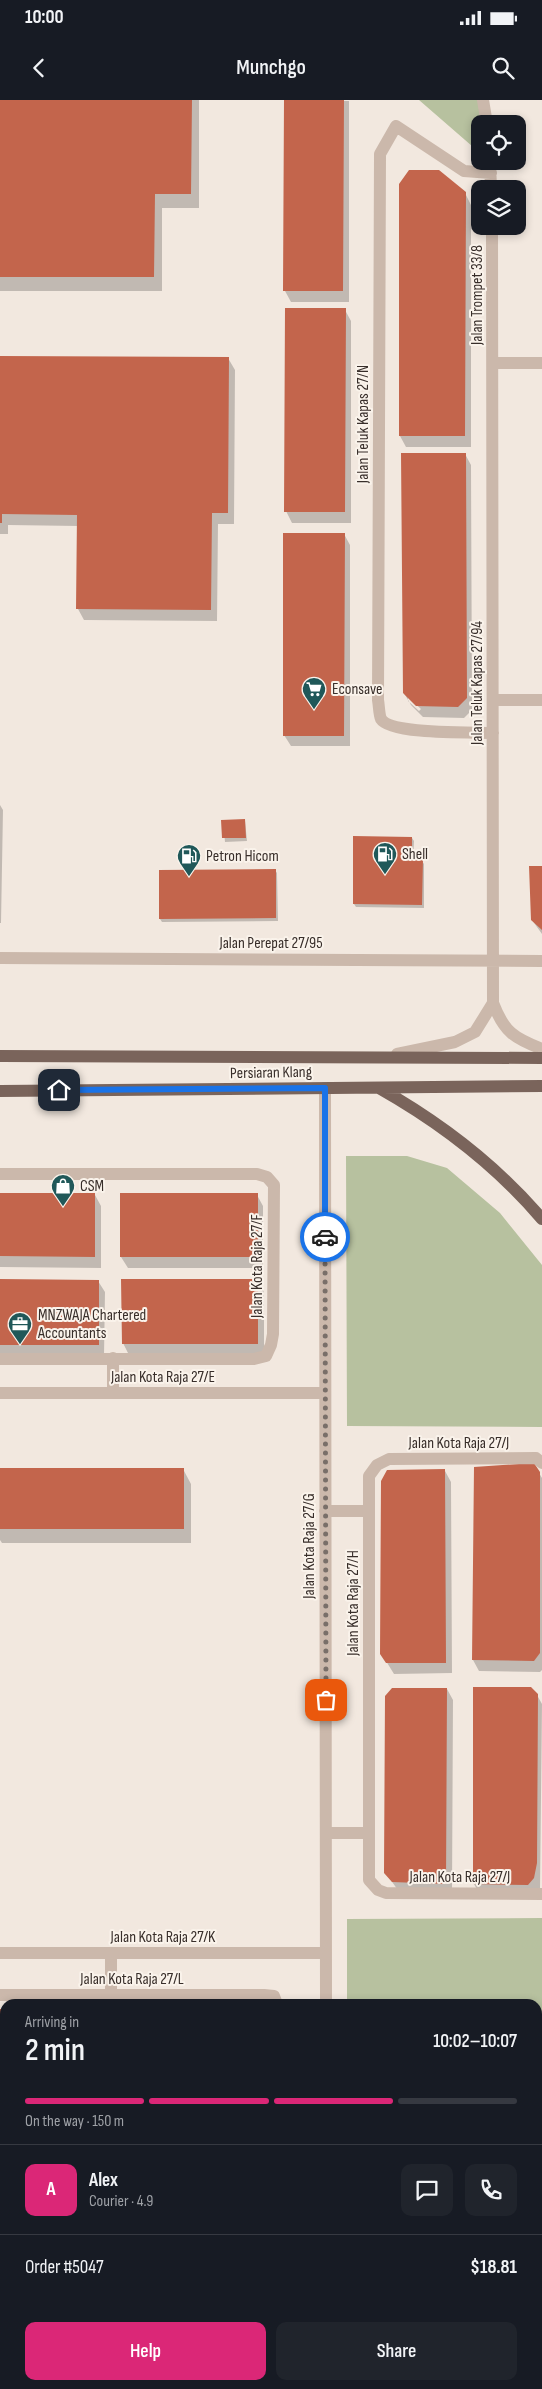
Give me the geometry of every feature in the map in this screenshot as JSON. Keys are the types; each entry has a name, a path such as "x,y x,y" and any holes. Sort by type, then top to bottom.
{"main road":[{"name":"Persiaran Klang","path":"0,1056 542,1058"},
{"name":"Persiaran Klang","path":"0,1091 542,1086"},
{"path":"377,1087 434,1121 476,1154 519,1192 542,1219"}],"street":[{"path":"483,100 486,115"},
{"name":"Jalan Teluk Kapas 27/N","path":"471,170 464,171 396,126 380,154 378,700 381,719 390,727 406,730 493,732"},
{"name":"Jalan Trompet 33/8","path":"492,235 493,363"},
{"path":"493,363 542,363"},
{"name":"Jalan Teluk Kapas 27/94","path":"493,363 493,1003"},
{"path":"493,700 542,700"},
{"name":"Jalan Perepat 27/95","path":"0,958 542,961"},
{"path":"493,1003 500,1021 516,1039 542,1049"},
{"path":"372,1058 455,1042 475,1032 493,1003"},
{"name":"Jalan Kota Raja 27/G","path":"325,1088 326,1999"},
{"name":"Jalan Kota Raja 27/F","path":"0,1174 257,1174 267,1177 274,1186 273,1334 272,1345 266,1356 254,1359 0,1359"},
{"path":"113,1358 113,1393"},
{"name":"Jalan Kota Raja 27/E","path":"0,1393 325,1393"},
{"name":"Jalan Kota Raja 27/J","path":"376,1465 390,1459 536,1458 542,1463"},
{"name":"Jalan Kota Raja 27/H","path":"376,1465 369,1476 369,1880 378,1890"},
{"path":"325,1511 369,1511"},
{"path":"326,1833 369,1833"},
{"name":"Jalan Kota Raja 27/J","path":"378,1890 386,1893 542,1894"},
{"name":"Jalan Kota Raja 27/K","path":"0,1953 326,1952"},
{"path":"111,1953 111,1995"},
{"name":"Jalan Kota Raja 27/L","path":"0,1995 264,1995 274,1996 275,1999"}],"green space":[{"path":"419,100 478,100 480,115 471,115 471,145"},
{"path":"346,1156 407,1156 447,1168 500,1213 542,1265 542,1427 347,1426"},
{"path":"542,1918 542,1999 347,1999 347,1919"}],"building":[{"path":"0,100 192,100 191,194 155,194 154,277 0,277"},
{"path":"284,100 344,100 343,291 283,291"},
{"path":"409,170 439,170 466,192 465,436 399,436 399,184"},
{"path":"285,308 346,308 345,512 284,512"},
{"path":"0,356 229,357 228,513 212,513 211,610 76,609 77,515 2,514 2,523 0,523"},
{"path":"401,453 466,453 467,698 458,707 416,706 403,693"},
{"path":"283,533 345,533 344,736 283,736"},
{"path":"245,819 246,838 222,838 221,820"},
{"path":"353,836 412,837 412,859 423,859 422,905 353,904"},
{"path":"529,866 542,866 542,930 531,920"},
{"path":"276,869 276,918 159,919 159,870"},
{"path":"0,1193 95,1193 95,1257 0,1256"},
{"path":"120,1193 258,1193 258,1257 120,1257"},
{"path":"0,1279 99,1280 99,1345 0,1345"},
{"path":"121,1279 258,1279 258,1344 122,1344"},
{"path":"534,1463 540,1472 540,1653 534,1661 472,1660 474,1467"},
{"path":"0,1468 184,1468 184,1529 0,1529"},
{"path":"445,1469 446,1663 386,1663 380,1654 381,1481 387,1470"},
{"path":"473,1687 531,1687 538,1694 537,1863 534,1878 528,1885 473,1884"},
{"path":"392,1688 447,1688 446,1884 392,1882 384,1873 385,1696"}],"way so far":[{"path":"325,1237 326,1700"}],"place":[{"name":"Econsave","path":"314,710"},
{"name":"Shell","path":"385,875"},
{"name":"Petron Hicom","path":"189,877"},
{"name":"CSM","path":"63,1207"},
{"name":"MNZWAJA Chartered Accountants","path":"20,1345"}],"route":[{"path":"59,1090 325,1088 325,1237"}]}
